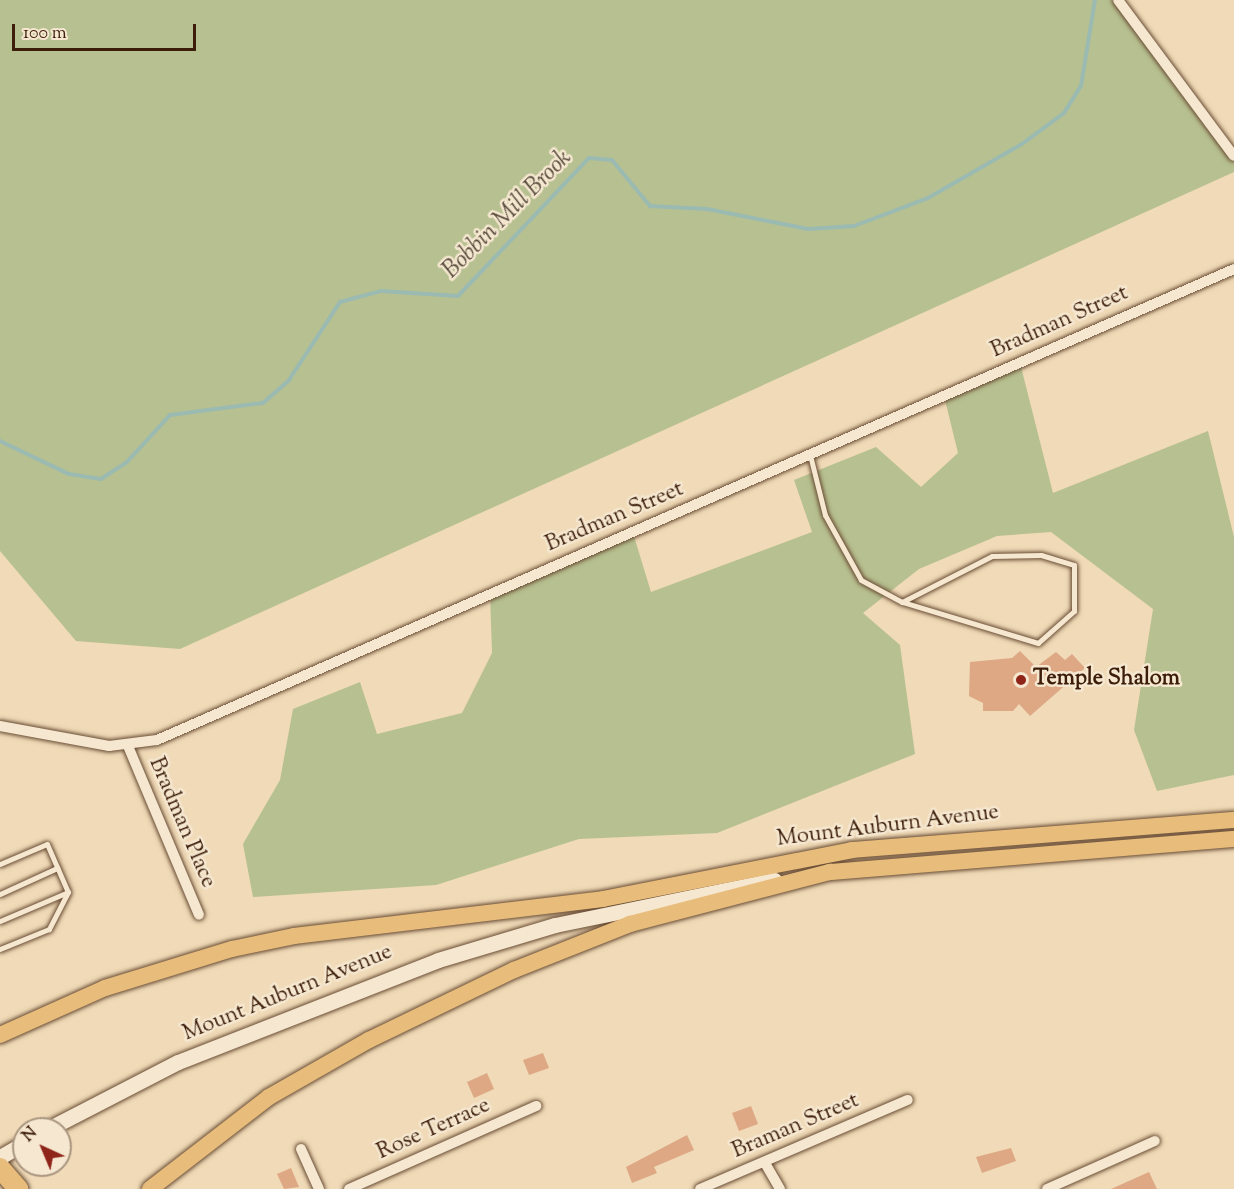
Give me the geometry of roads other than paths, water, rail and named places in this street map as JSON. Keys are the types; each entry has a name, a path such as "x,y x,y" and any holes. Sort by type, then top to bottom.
{"highway":[{"path":"0,1168 18,1189"}],"main road":[{"name":"Mount Auburn Avenue","path":"71,1117 178,1062 333,997 555,925 652,889 852,850 1234,820"},
{"name":"Mount Auburn Avenue","path":"555,925 707,891 830,872 1234,839"},
{"path":"150,1189 269,1097 460,993 630,924 830,872"},
{"path":"0,1035 105,988 232,949 339,929 484,916 652,889"}],"street":[{"path":"1118,0 1234,156"},
{"name":"Bradman Street","path":"0,726 128,746 196,724 1234,269"},
{"name":"Bradman Place","path":"128,746 199,915"},
{"name":"Braman Street","path":"700,1189 908,1100"},
{"name":"Rose Terrace","path":"349,1189 536,1106"},
{"path":"1047,1189 1155,1141"},
{"path":"301,1149 319,1189"},
{"path":"765,1163 780,1189"}],"lane":[{"path":"810,455 825,515 861,580 902,602 1038,643 1074,611 1074,565 1041,555 992,556 902,602"},
{"path":"0,864 46,844 68,892"},
{"path":"0,894 57,868"},
{"path":"0,921 68,892"},
{"path":"0,949 49,929 68,892"}],"waterway":[{"name":"Bobbin Mill Brook","path":"0,441 69,474 101,479 126,463 170,415 263,403 289,380 340,302 381,291 458,296 589,158 612,160 650,206 707,209 808,229 854,226 928,198 1022,144 1064,113 1081,86 1095,0"}],"place":[{"name":"Temple Shalom","path":"1021,680"}]}
